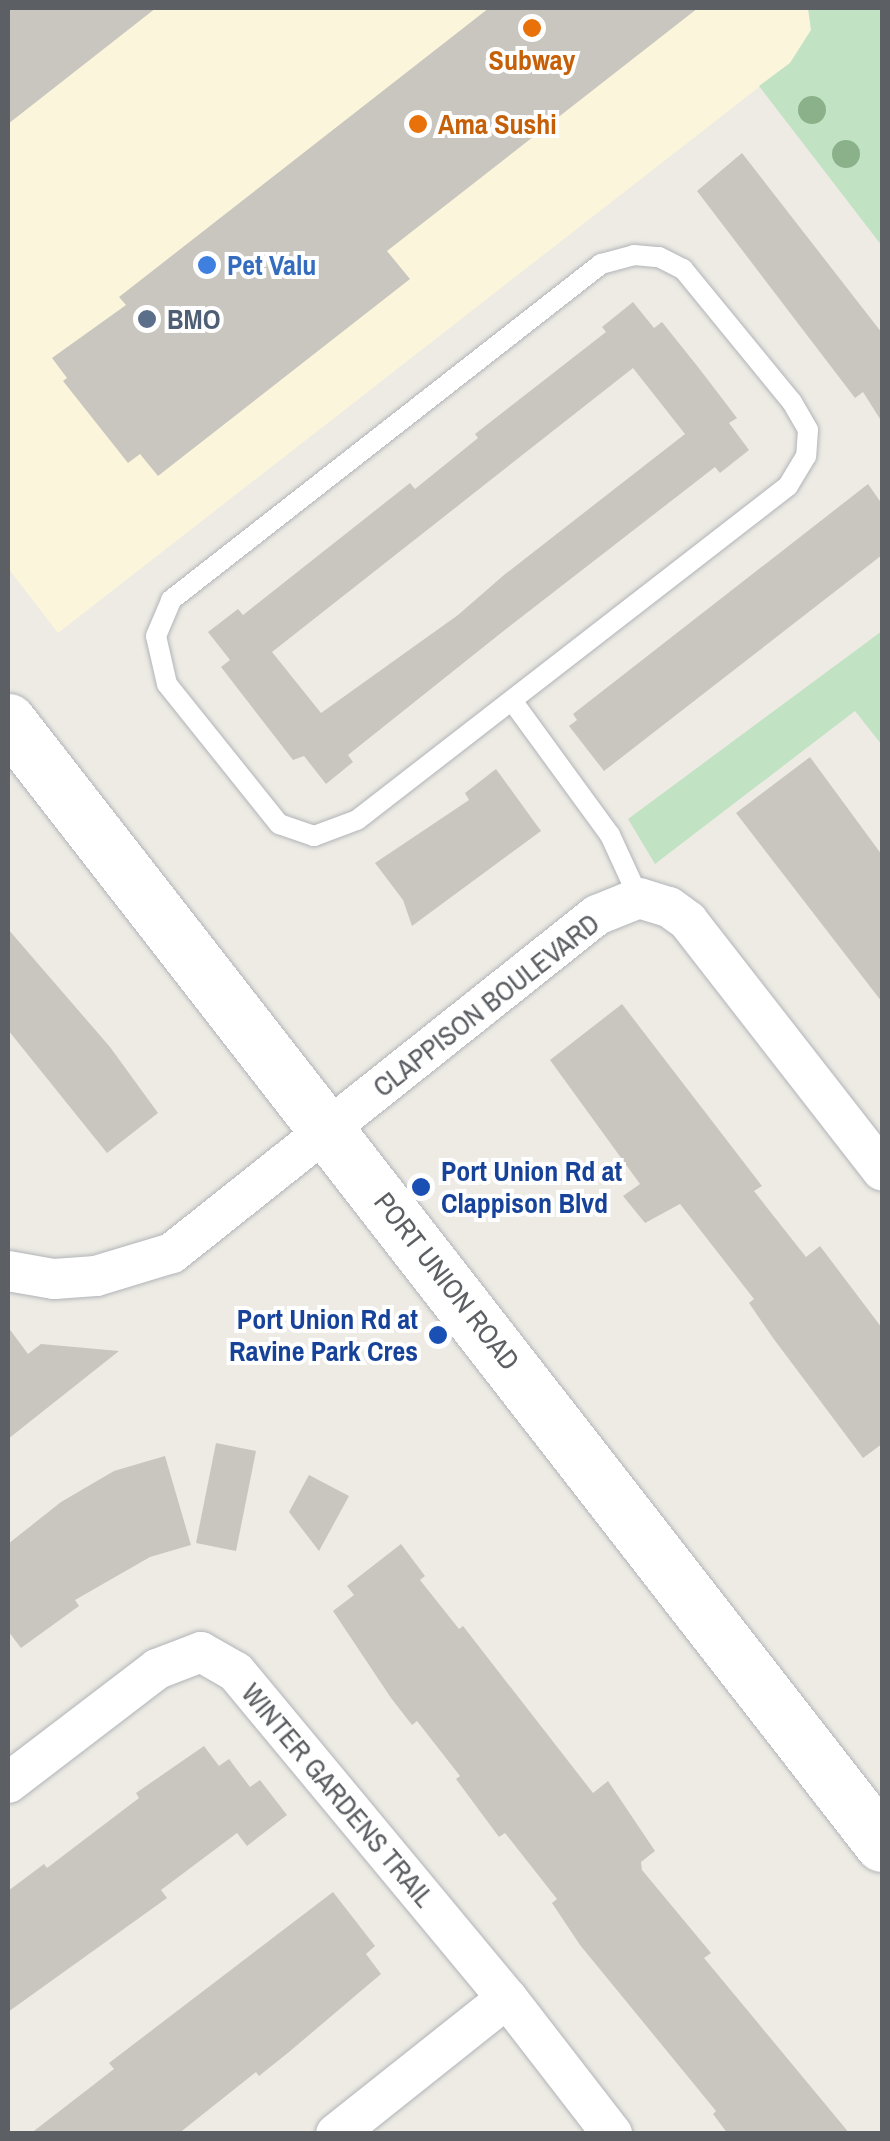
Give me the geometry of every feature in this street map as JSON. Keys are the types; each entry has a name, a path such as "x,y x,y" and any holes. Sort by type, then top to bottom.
{"main road":[{"name":"PORT UNION ROAD","path":"8,721 328,1127 882,1844"}],"street":[{"name":"CLAPPISON BOULEVARD","path":"8,1271 54,1279 96,1276 172,1253 597,915 639,898"},
{"path":"639,898 669,907 688,921 882,1170"},
{"name":"WINTER GARDENS TRAIL","path":"8,1783 157,1669 201,1652 236,1672 507,1998 612,2134"},
{"path":"336,2134 507,1998"}],"lane":[{"path":"634,255 658,258 683,269 792,402 808,430 806,456 788,486 513,702 357,820 330,834 300,834 266,812 166,684 156,636 171,600 601,264 634,255"},
{"path":"513,702 610,835 639,898"}],"shaded area":[{"path":"8,8 808,8 811,30 790,63 58,633 8,568"}],"green space":[{"path":"808,8 882,8 882,246 759,86 790,63 811,30"},
{"path":"882,631 882,745 855,711 655,864 628,819"}],"building":[{"path":"8,8 156,8 8,124"},
{"path":"489,8 698,8 387,251 410,279 158,476 140,454 128,463 63,381 67,378 52,358 126,305 119,297"},
{"path":"742,153 882,333 882,422 863,392 855,398 697,191"},
{"path":"633,302 654,328 662,322 737,418 729,423 749,450 720,473 715,467 501,633 348,755 353,762 326,784 304,756 293,760 221,667 230,660 208,632 238,609 243,615 410,483 415,489 478,438 475,434 606,332 602,327","holes":["633,368 685,434 458,615 321,713 272,652"]},
{"path":"868,484 882,504 882,555 604,771 569,726 577,720 573,714"},
{"path":"810,757 882,855 882,1002 736,813"},
{"path":"496,769 541,831 412,926 403,900 375,863 469,800 465,793"},
{"path":"8,929 110,1047 158,1113 107,1153 8,1030"},
{"path":"622,1004 762,1186 754,1191 806,1257 820,1246 882,1328 882,1444 863,1458 749,1303 754,1299 680,1204 645,1223 623,1196 640,1184 550,1060"},
{"path":"8,1327 28,1354 41,1344 119,1351 8,1439"},
{"path":"216,1443 256,1451 236,1551 196,1543"},
{"path":"165,1456 191,1545 150,1557 75,1600 79,1606 21,1648 8,1631 8,1544 61,1502 114,1471"},
{"path":"309,1475 349,1496 319,1551 289,1512"},
{"path":"401,1544 425,1576 420,1580 459,1629 463,1626 593,1793 608,1781 655,1851 641,1862 642,1870 711,1953 704,1958 850,2134 728,2134 713,2114 716,2111 580,1945 552,1903 557,1899 505,1833 499,1837 456,1779 460,1776 417,1721 412,1725 391,1698 333,1611 354,1595 347,1586"},
{"path":"204,1746 219,1766 229,1759 250,1787 260,1780 287,1815 247,1846 237,1833 161,1890 167,1898 8,2012 8,1891 44,1864 47,1868 139,1798 136,1793"},
{"path":"333,1892 375,1946 366,1954 381,1974 259,2076 256,2072 178,2134 30,2134 114,2069 109,2063"}],"place":[{"name":"Subway","path":"532,28"},
{"name":"Ama Sushi","path":"418,124"},
{"name":"Pet Valu","path":"207,265"},
{"name":"BMO","path":"147,319"},
{"name":"Port Union Rd at Clappison Blvd","path":"421,1187"},
{"name":"Port Union Rd at Ravine Park Cres","path":"438,1335"}]}
